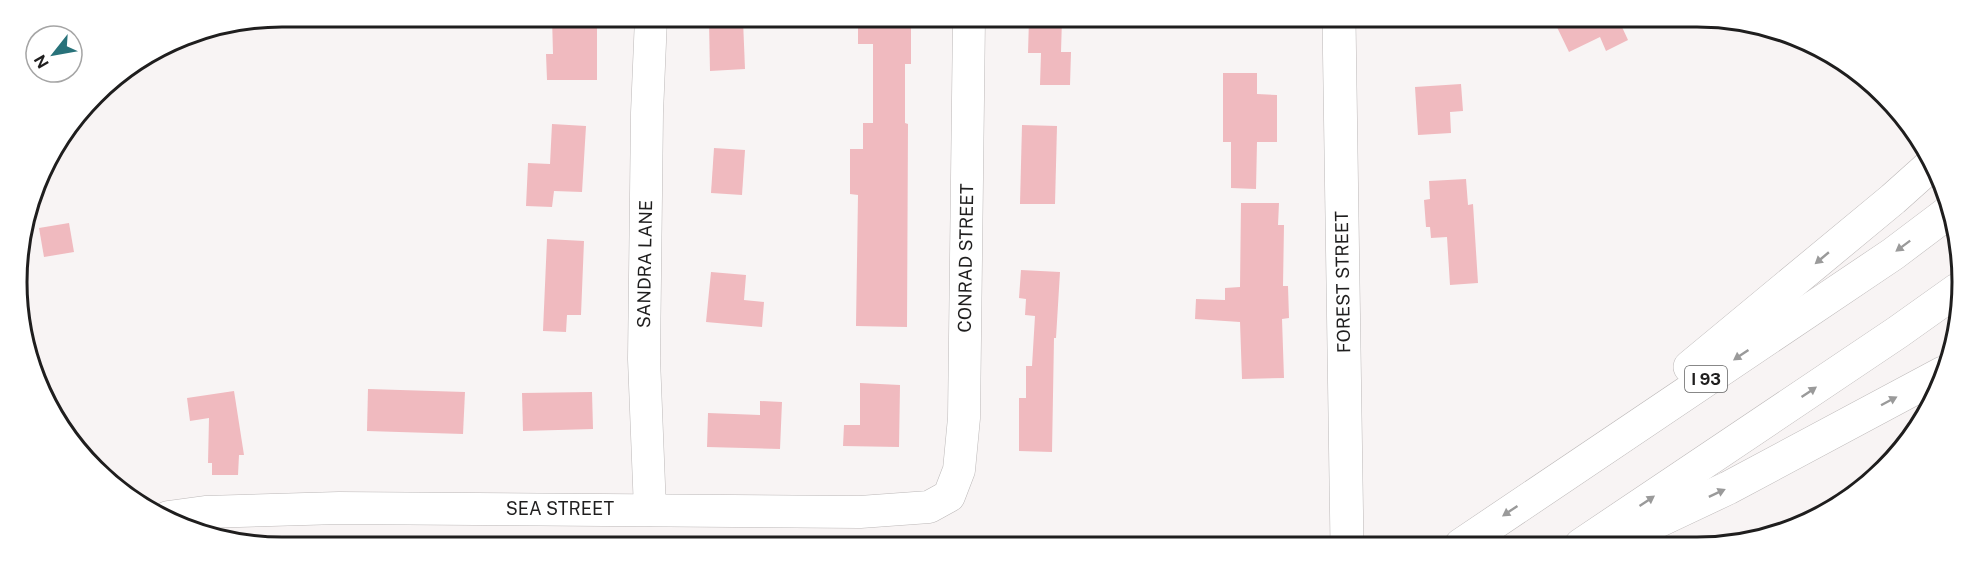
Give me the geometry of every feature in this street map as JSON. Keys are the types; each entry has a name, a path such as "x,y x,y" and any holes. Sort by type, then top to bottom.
{"main road":[{"name":"FOREST STREET","path":"1342,27 1347,537"},
{"path":"1539,492 1893,200 1926,169"},
{"name":"I 93","path":"1473,537 1893,254 1943,216"},
{"path":"1593,537 1794,403 1951,294"},
{"path":"1624,537 1728,488 1934,378"}],"street":[{"name":"SANDRA LANE","path":"650,510 644,359 647,113 651,27"},
{"name":"CONRAD STREET","path":"950,496 959,470 964,418 969,27"},
{"name":"SEA STREET","path":"179,516 205,512 339,508 871,511 929,507 950,496"}],"building":[{"path":"552,27 597,27 597,80 547,80 546,54 553,54"},
{"path":"709,27 743,27 745,69 710,71"},
{"path":"858,27 911,27 911,64 905,64 905,123 908,124 907,327 856,326 858,195 850,194 850,149 863,149 863,123 873,123 873,44 858,44"},
{"path":"1029,27 1062,27 1061,52 1071,52 1070,85 1040,85 1041,53 1028,53"},
{"path":"1557,27 1622,27 1628,40 1606,51 1600,37 1569,52"},
{"path":"1223,73 1257,73 1257,94 1277,95 1277,142 1257,142 1256,189 1231,188 1231,142 1223,142"},
{"path":"1461,84 1463,111 1450,112 1451,133 1418,135 1415,87"},
{"path":"552,124 586,126 582,192 554,191 552,207 526,206 528,163 550,164"},
{"path":"1022,125 1057,126 1055,204 1020,204"},
{"path":"714,148 745,150 742,195 711,193"},
{"path":"1466,179 1468,205 1473,204 1478,283 1450,285 1447,237 1431,238 1430,227 1426,227 1424,200 1430,199 1429,181"},
{"path":"1241,203 1279,203 1278,225 1284,225 1283,286 1288,286 1289,318 1282,319 1284,378 1242,379 1240,322 1195,319 1196,299 1225,300 1225,288 1240,287"},
{"path":"69,223 74,252 44,257 39,228"},
{"path":"547,239 584,241 581,315 567,315 566,332 543,331"},
{"path":"1021,270 1060,272 1056,338 1054,338 1052,452 1019,451 1019,398 1026,398 1026,366 1032,366 1035,316 1025,315 1026,299 1019,298"},
{"path":"711,272 746,275 744,300 764,302 762,327 706,322"},
{"path":"860,383 900,385 899,447 843,446 844,425 860,425"},
{"path":"368,389 465,392 463,434 367,431"},
{"path":"234,391 244,455 239,455 238,475 212,475 212,463 208,463 209,418 190,421 187,398"},
{"path":"592,392 593,429 523,431 522,393"},
{"path":"760,401 782,402 780,449 707,447 708,413 760,415"}]}
